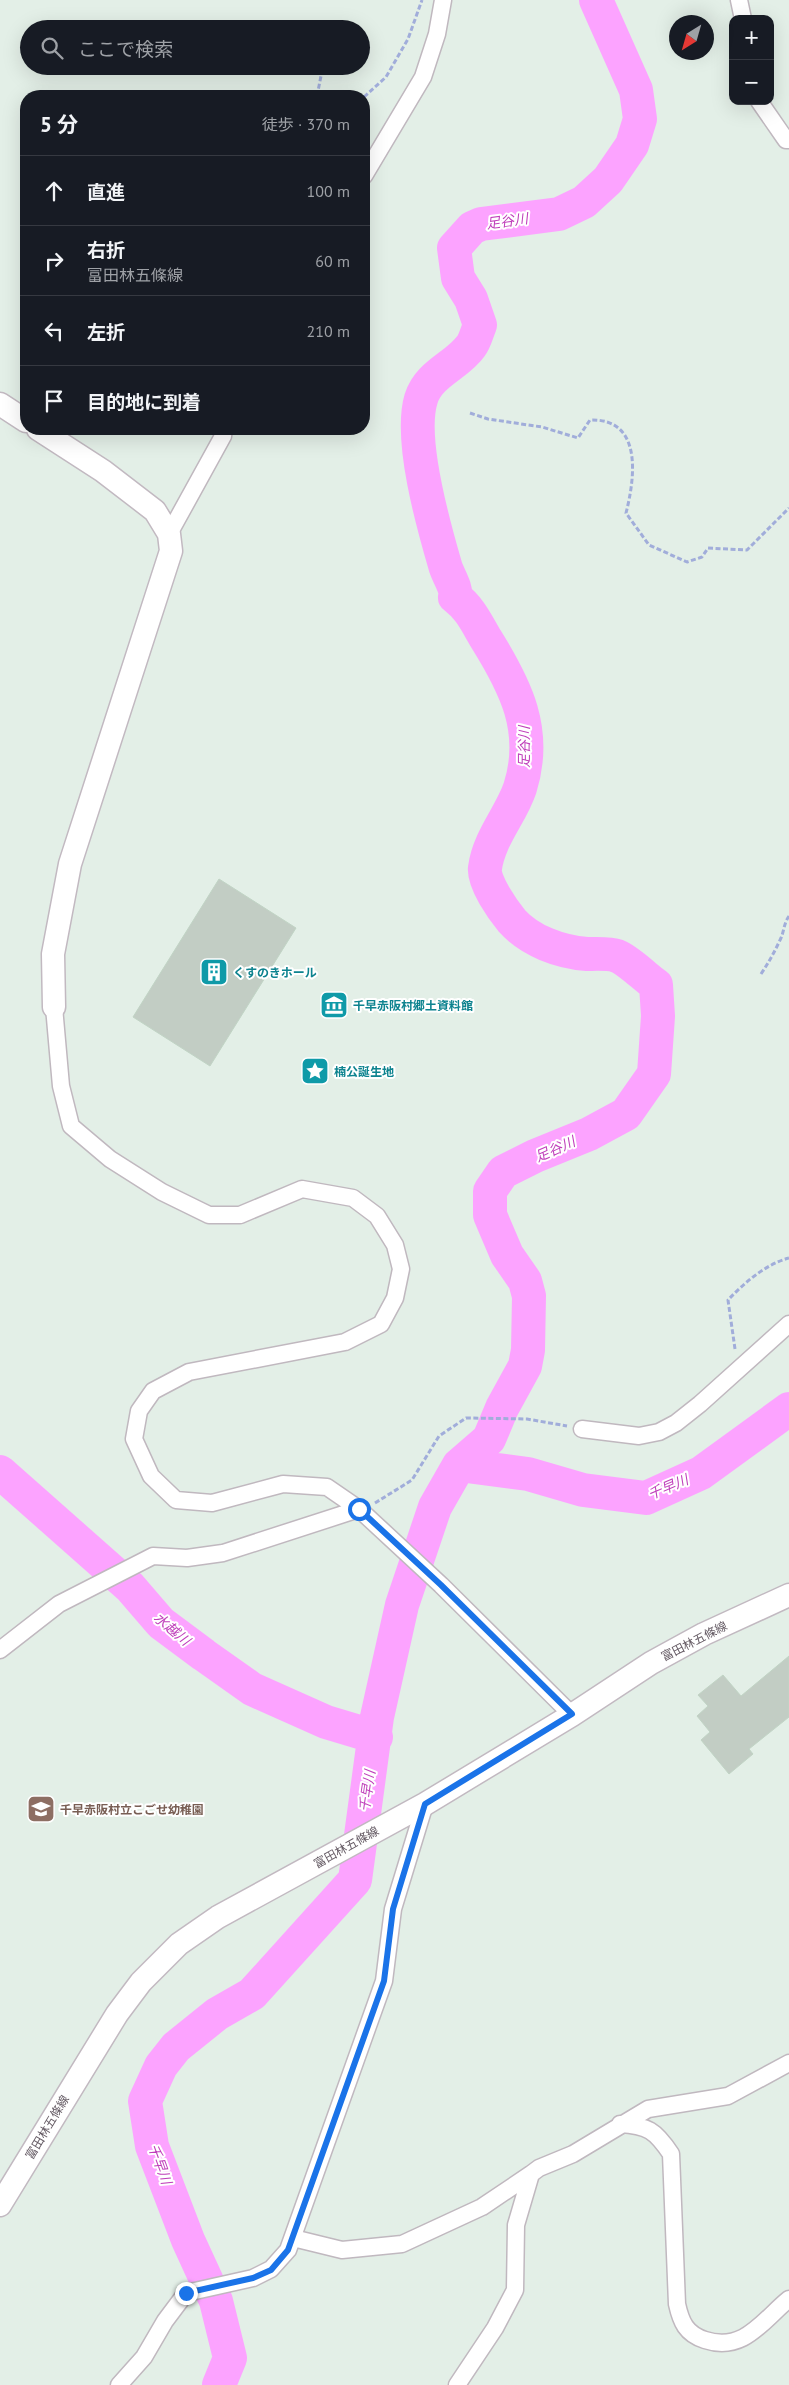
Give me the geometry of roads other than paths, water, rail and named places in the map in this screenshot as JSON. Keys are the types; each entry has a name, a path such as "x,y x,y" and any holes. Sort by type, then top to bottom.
{"main road":[{"path":"0,404 20,417"},
{"path":"47,435 103,471 155,511 169,534 170,551 70,864 53,954 54,1007"},
{"name":"富田林五條線","path":"0,2205 96,2047 142,1982 179,1944 218,1917 425,1804 651,1663 704,1634 789,1594"}],"street":[{"path":"370,166 422,76 437,34 443,0"},
{"path":"740,0 742,15"},
{"path":"762,105 786,140 789,140"},
{"path":"169,534 223,435"},
{"path":"54,1007 60,1086 71,1126 110,1159 162,1192 209,1215 240,1215 302,1189 353,1198 377,1216 395,1245 401,1269 395,1298 381,1324 344,1342 189,1372 153,1391 139,1411 134,1439 151,1476 176,1500 212,1503 284,1484 327,1487 359,1509 441,1585 572,1714"},
{"path":"582,1429 639,1436 659,1432 676,1423 789,1324"},
{"path":"0,1650 59,1604 153,1556 187,1558 223,1553 359,1509"},
{"path":"119,2385 144,2357 165,2321 186,2293 245,2280 271,2270 288,2250 384,1981 393,1909 425,1804"},
{"path":"293,2238 342,2250 402,2244 482,2207 539,2168 573,2154 620,2124 648,2109 728,2096 789,2063"},
{"path":"620,2124 638,2126 658,2135 671,2154 677,2304 682,2324 701,2339 717,2344 739,2340 758,2328 789,2299"},
{"path":"457,2385 495,2328 514,2290 516,2224 531,2174"}],"waterway":[{"name":"足谷川","path":"219,2385 230,2358 216,2301 188,2240 152,2146 145,2101 161,2066 176,2047 217,2014 252,1994 355,1880 377,1717 402,1605 435,1507 459,1465 489,1439 502,1408 525,1366 528,1350 529,1296 525,1281 507,1255 490,1215 490,1191 503,1172 535,1156 589,1134 626,1114 654,1074 658,1016 656,985 632,965 617,956 566,951 537,940 512,921 494,896 487,881 485,874 487,857 520,788 525,767 525,728 515,692 507,675 473,616 455,597 455,589 445,565 434,527 424,482 418,436 418,416 421,399 425,390 437,376 471,346 480,325 471,299 458,278 454,248 472,228 481,224 559,214 584,202 608,180 632,145 640,119 636,90 596,0"},
{"name":"千早川","path":"459,1465 528,1474 583,1490 646,1498 701,1473 789,1409"},
{"name":"水越川","path":"0,1472 130,1587 161,1623 252,1689 326,1722 376,1737"}],"place":[{"name":"くすのきホール","path":"214,972"},
{"name":"千早赤阪村郷土資料館","path":"334,1005"},
{"name":"楠公誕生地","path":"315,1071"},
{"name":"千早赤阪村立こごせ幼稚園","path":"41,1809"}]}
